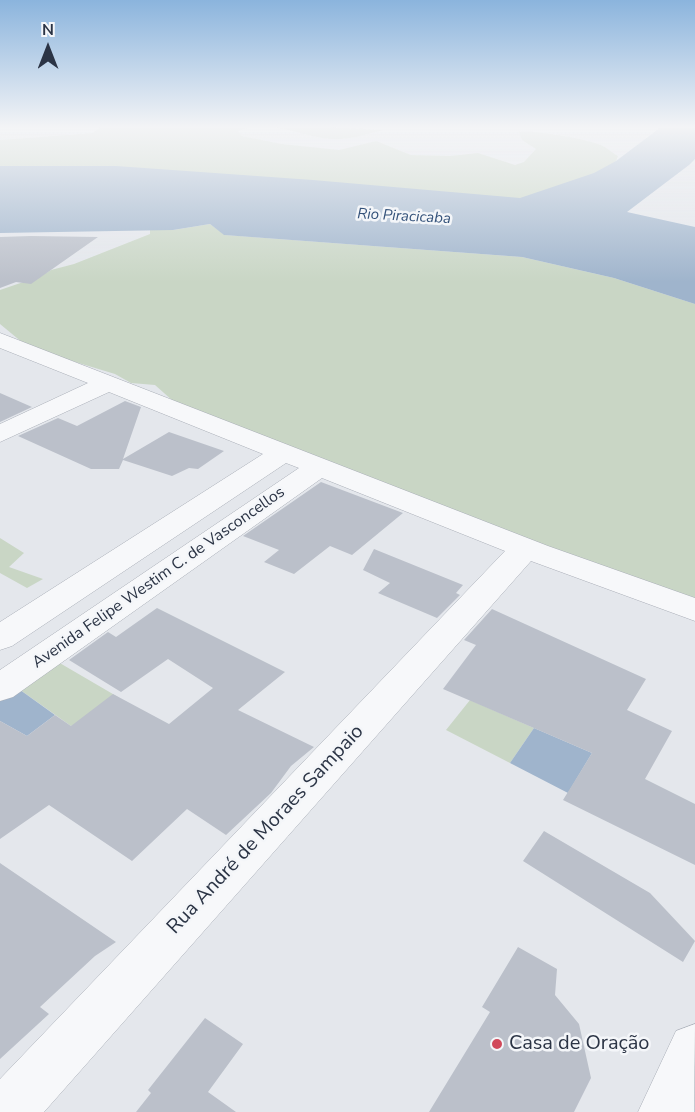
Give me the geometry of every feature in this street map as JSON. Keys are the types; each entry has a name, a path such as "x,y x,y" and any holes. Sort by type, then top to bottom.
{"street":[{"path":"0,340 525,549 695,610"},
{"path":"0,434 108,383"},
{"name":"Avenida Felipe Westim C. de Vasconcellos","path":"0,638 282,454"},
{"name":"Avenida Felipe Westim C. de Vasconcellos","path":"0,688 318,468"},
{"name":"Rua André de Moraes Sampaio","path":"7,1112 525,549"},
{"path":"666,1112 695,1050"}],"green space":[{"path":"0,179 588,179 522,200"},
{"path":"210,224 225,235 522,257 614,278 695,304 695,600 508,533 173,401 155,385 131,383 115,374 29,348 0,324 0,290 150,234 150,230 173,230"},
{"path":"0,538 24,553 9,567 43,579 27,588 0,573"},
{"path":"46,655 118,697 87,722 71,726 9,682"},
{"path":"470,700 534,728 510,763 446,730"}],"water":[{"name":"Rio Piracicaba","path":"0,179 297,179 520,198 577,179 671,179 627,212 695,227 695,304 614,278 522,257 224,235 210,224 173,230 0,233"},
{"path":"9,682 55,715 27,736 0,721 0,689"},
{"path":"534,728 592,753 568,793 510,763"}],"building":[{"path":"0,237 98,237 31,284 16,282 0,288"},
{"path":"0,393 32,407 0,422"},
{"path":"125,401 141,407 123,459 169,432 224,451 198,469 189,468 172,476 123,460 119,469 91,469 18,436 58,418 77,426"},
{"path":"321,482 403,513 352,555 330,546 294,574 264,562 279,550 243,536"},
{"path":"374,549 463,585 456,593 460,595 437,618 378,593 390,583 363,570"},
{"path":"157,608 285,672 238,710 314,747 291,766 271,793 226,835 187,809 132,861 49,805 0,839 0,721 27,736 55,715 71,726 113,694 169,724 213,688 168,659 121,692 69,660 108,632 116,637"},
{"path":"492,609 646,679 627,710 672,731 645,779 695,804 695,865 563,800 592,753 443,689 476,645 464,640"},
{"path":"544,831 650,893 695,941 683,962 523,861"},
{"path":"0,863 116,942 95,956 40,1007 49,1014 0,1059"},
{"path":"518,947 557,969 555,995 579,1024 591,1078 574,1112 429,1112 490,1012 482,1007"},
{"path":"205,1018 243,1044 208,1092 236,1112 136,1112 151,1093 148,1090"}],"place":[{"name":"Casa de Oração","path":"497,1044"}]}
